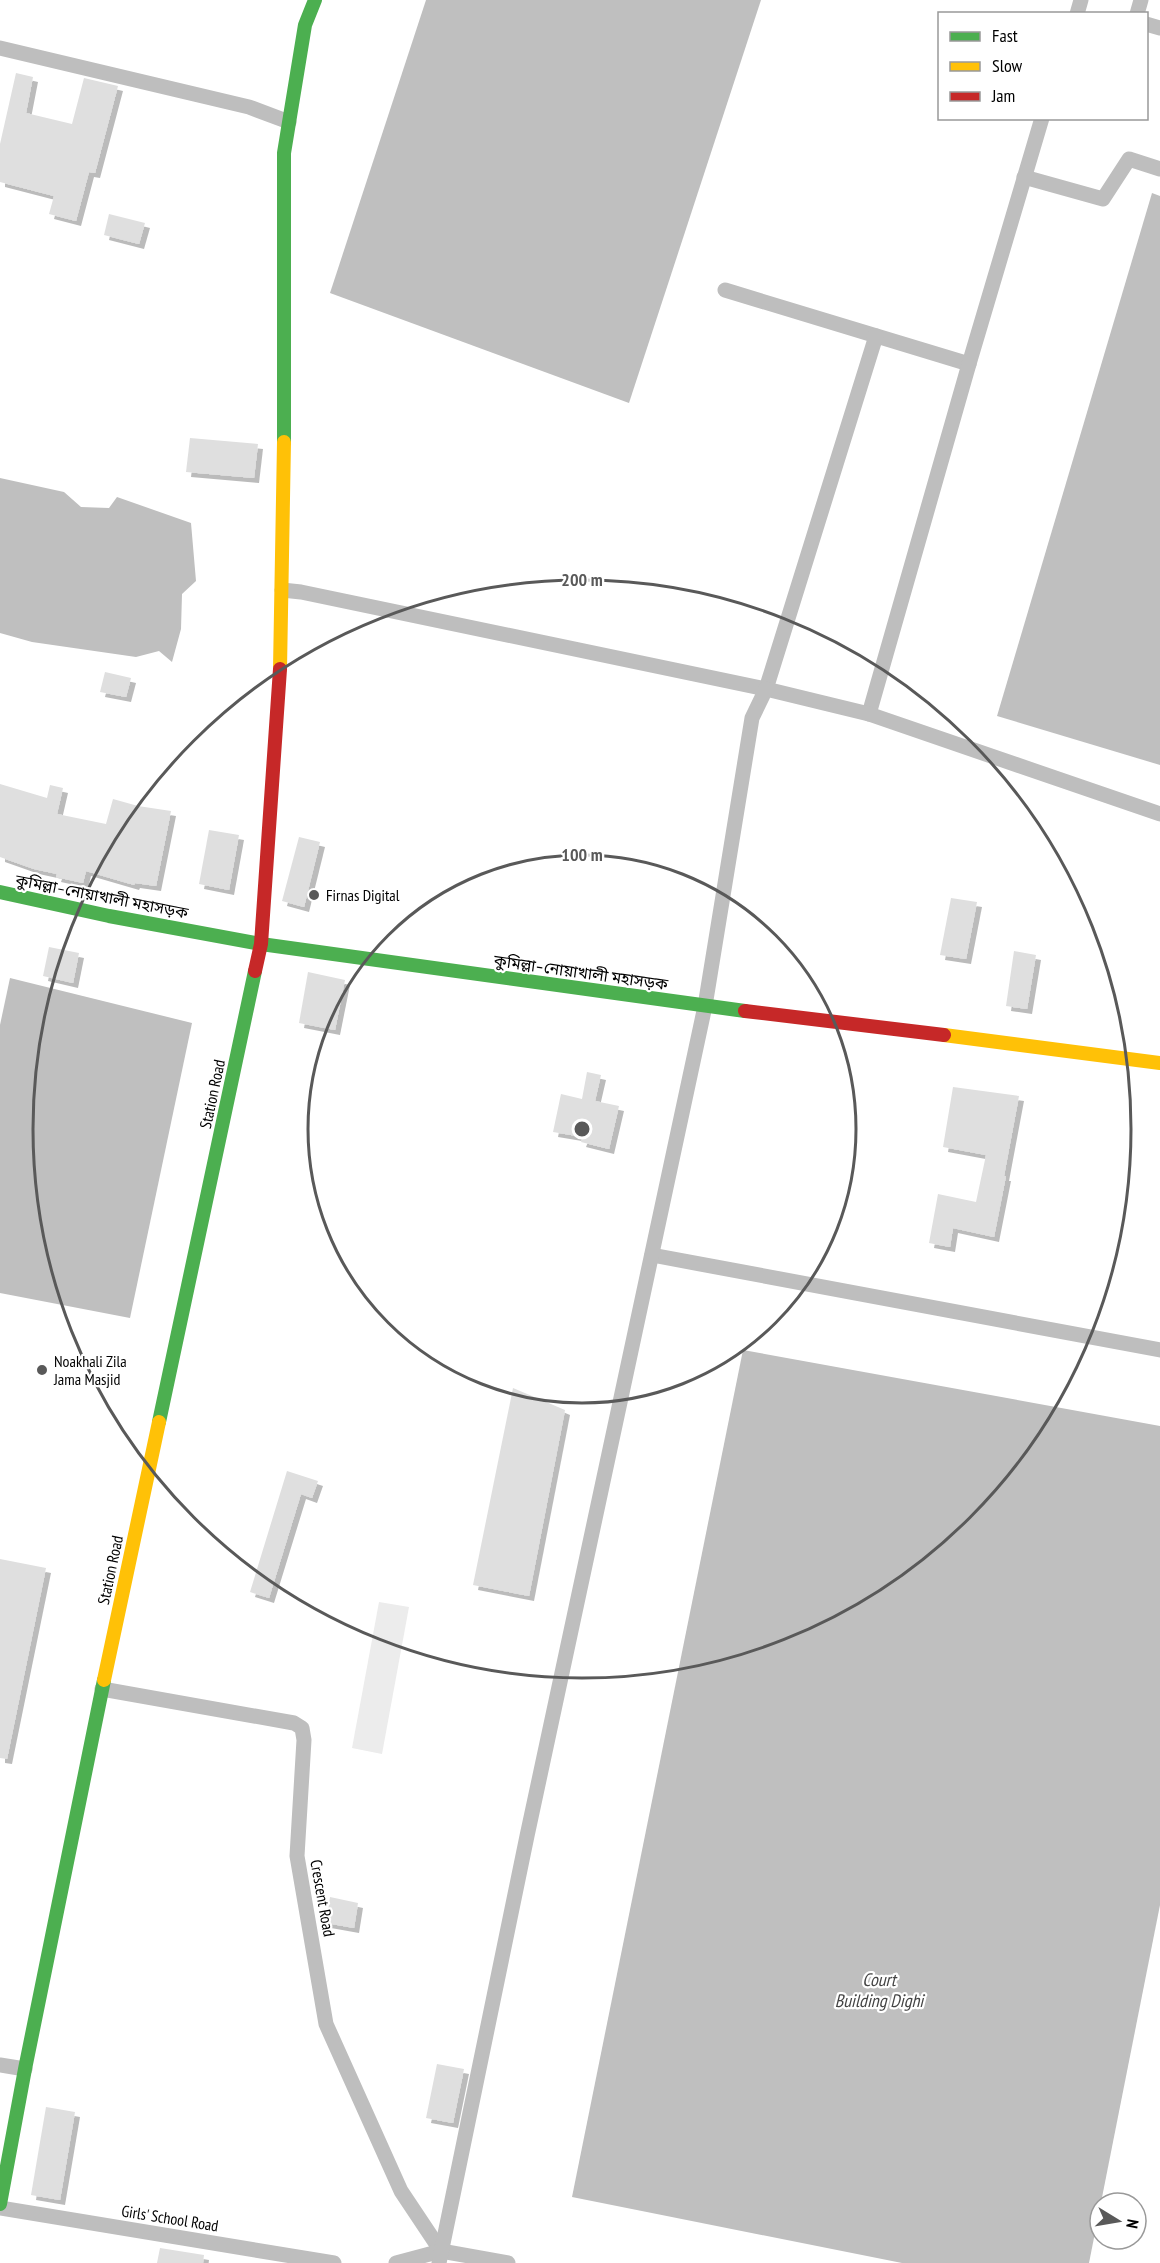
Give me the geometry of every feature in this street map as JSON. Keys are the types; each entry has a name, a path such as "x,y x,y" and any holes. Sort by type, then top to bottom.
{"main road":[{"name":"Station Road","path":"0,2204 102,1689 261,944 280,697 285,392 284,153 305,25 315,0"},
{"name":"কুমিল্লা–নোয়াখালী মহাসড়ক","path":"0,892 109,916 261,944 705,1006 1160,1063"}],"street":[{"path":"0,48 249,107 289,122"},
{"path":"869,714 1041,120"},
{"path":"1024,177 1103,199 1129,159 1160,169"},
{"path":"725,290 969,364"},
{"path":"440,2257 705,1006 752,718 765,689 875,336"},
{"path":"282,590 301,592 765,689 869,714 1160,814"},
{"path":"652,1254 1160,1350"},
{"name":"Crescent Road","path":"102,1689 294,1723 302,1728 304,1740 297,1856 327,2024 401,2190 440,2257"},
{"path":"0,2065 25,2069"},
{"name":"Girls' School Road","path":"0,2208 334,2263"},
{"path":"396,2263 440,2257 508,2263"}],"shaded area":[{"path":"379,1602 409,1607 382,1754 352,1748"}],"water":[{"path":"426,0 761,0 629,403 330,293"},
{"path":"1152,193 1160,196 1160,765 997,716"},
{"path":"0,478 64,492 81,507 109,508 117,497 191,523 196,581 182,594 181,629 172,662 159,651 136,657 32,642 0,633"},
{"path":"10,978 192,1023 130,1318 0,1293 0,1025"},
{"name":"Court Building Dighi","path":"743,1350 1160,1426 1160,1905 1103,2191 1088,2191 1088,2251 1091,2251 1089,2263 902,2263 572,2197"}],"building":[{"path":"16,73 33,77 26,113 72,124 84,78 118,86 95,173 89,172 76,221 49,214 54,196 0,182 0,144"},
{"path":"109,214 145,223 139,244 104,235"},
{"path":"190,438 258,444 254,478 186,472"},
{"path":"105,672 131,678 126,697 100,692"},
{"path":"0,784 47,798 50,785 63,788 57,814 106,824 113,799 171,811 156,886 135,883 134,885 86,871 83,883 56,877 57,874 0,857"},
{"path":"209,830 239,835 229,890 199,884"},
{"path":"299,837 320,842 304,907 282,901"},
{"path":"951,898 977,902 966,959 940,955"},
{"path":"49,947 79,953 73,983 43,976"},
{"path":"1014,951 1036,955 1027,1009 1006,1006"},
{"path":"308,972 345,980 335,1030 299,1023"},
{"path":"587,1072 601,1075 595,1101 619,1106 609,1149 581,1142 583,1137 553,1132 561,1094 582,1099"},
{"path":"953,1087 1019,1096 994,1237 953,1228 950,1247 929,1243 938,1194 976,1202 986,1155 943,1147"},
{"path":"513,1388 565,1410 529,1596 473,1585"},
{"path":"287,1471 318,1481 312,1498 301,1494 269,1598 250,1592"},
{"path":"0,1559 46,1568 7,1759 0,1758"},
{"path":"330,1897 358,1903 354,1928 326,1923"},
{"path":"437,2064 464,2069 453,2123 426,2118"},
{"path":"46,2107 75,2112 60,2200 31,2195"},
{"path":"160,2248 204,2255 203,2263 157,2263"}],"traffic: fast":[{"path":"284,442 284,153 305,25 315,0"},
{"path":"0,892 109,916 261,944 745,1011"},
{"path":"159,1422 255,971"},
{"path":"0,2204 104,1680"}],"traffic: slow":[{"path":"280,669 284,442"},
{"path":"944,1035 1160,1063"},
{"path":"104,1680 159,1422"}],"traffic: jam":[{"path":"255,971 261,944 280,669"},
{"path":"745,1011 944,1035"}],"place":[{"name":"Firnas Digital","path":"314,895"},
{"name":"Noakhali Zila Jama Masjid","path":"42,1370"}]}
